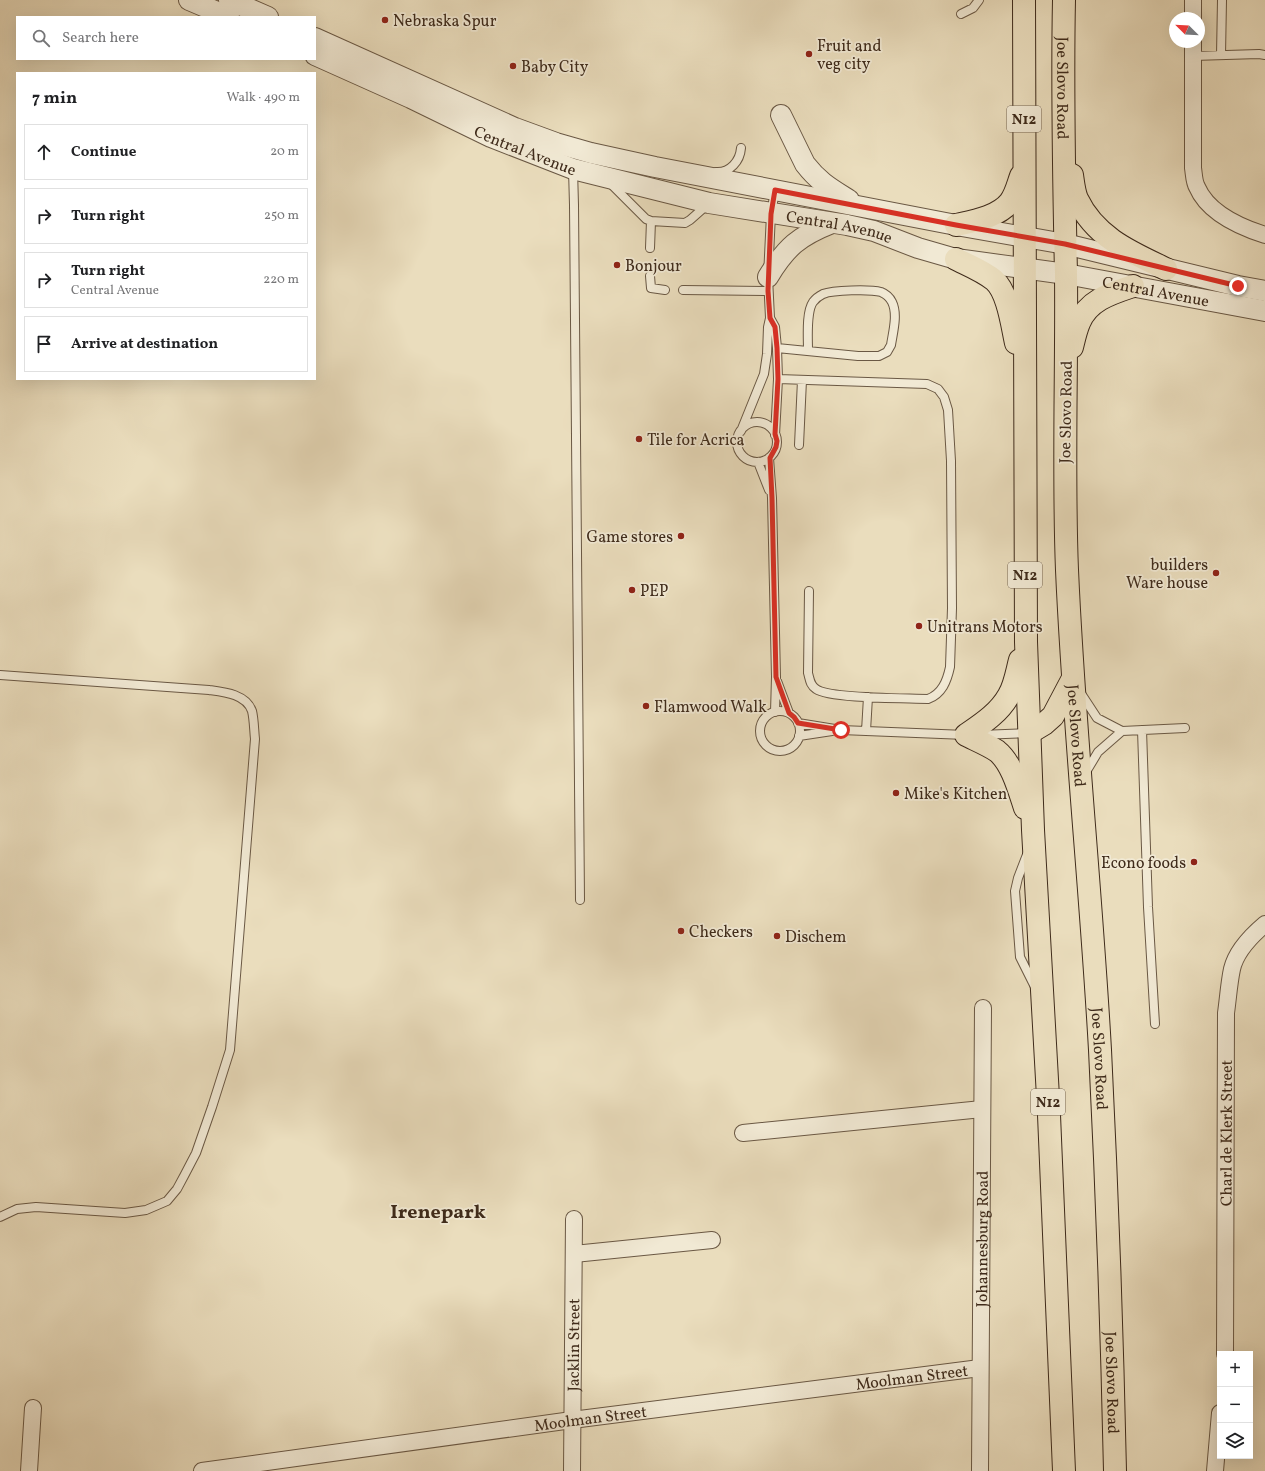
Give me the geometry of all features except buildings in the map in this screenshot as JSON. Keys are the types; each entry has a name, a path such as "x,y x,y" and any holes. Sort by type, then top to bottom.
{"highway":[{"name":"N12","path":"1024,0 1026,642 1033,833 1049,1115 1064,1471"},
{"name":"Joe Slovo Road","path":"1064,0 1066,274 1064,464 1067,567 1072,680 1100,1049 1116,1464"},
{"path":"1064,136 1076,198 1095,226 1127,251 1166,269"},
{"path":"956,225 984,218 996,213 1007,205 1015,194 1024,167"},
{"path":"956,259 982,272 994,280 1001,288 1007,305 1026,382"},
{"path":"1065,370 1079,321 1091,306 1106,296 1133,286"},
{"path":"1026,642 1012,687 1005,702 988,720 966,735 996,751 1002,757 1016,780 1033,833"},
{"path":"1029,733 1044,724 1053,716 1072,680"}],"street":[{"path":"189,0 227,16"},
{"path":"229,0 265,13"},
{"path":"1193,0 1193,12"},
{"name":"Central Avenue","path":"316,38 522,131 577,149 655,168 1065,244 1166,269 1265,291"},
{"path":"1193,49 1193,168 1196,186 1204,198 1229,220 1248,230 1265,235"},
{"name":"Central Avenue","path":"316,55 411,98 491,137 573,169 709,203 874,231 918,248 956,259 1066,274 1265,311"},
{"path":"781,115 805,164 816,178 829,188 859,206"},
{"path":"768,284 777,261 792,244 811,232 832,223"},
{"path":"1218,303 1265,318"},
{"name":"Charl de Klerk Street","path":"1225,1351 1226,1013 1232,968 1236,959 1254,933 1265,924"},
{"name":"Johannesburg Road","path":"980,1471 983,1008"},
{"path":"743,1133 982,1109"},
{"name":"Jacklin Street","path":"572,1471 574,1219"},
{"path":"574,1254 712,1240"},
{"name":"Moolman Street","path":"202,1471 572,1420 980,1368"},
{"path":"29,1471 33,1408"},
{"path":"1215,1471 1219,1423"}],"lane":[{"path":"961,14 973,8 979,0"},
{"path":"1221,55 1222,0"},
{"path":"1193,49 1221,55 1263,53"},
{"path":"655,168 722,172 730,168 738,160 741,148"},
{"path":"573,169 580,900"},
{"path":"605,177 642,216 650,220 685,222 690,220 709,203"},
{"path":"770,458 758,462 752,462 746,459 738,450 738,437 764,374 767,354 768,327 770,318 768,284 771,214 775,190"},
{"path":"650,220 650,248"},
{"path":"650,276 651,288 665,290"},
{"path":"683,290 768,284"},
{"path":"777,348 858,356 883,355 890,349 891,345 895,310 892,302 887,295 881,292 860,290 824,293 818,296 811,305 808,350"},
{"path":"770,318 775,327 778,379 775,434 777,441 776,447 770,458 776,677 775,712"},
{"path":"778,379 927,384 938,389 944,397 948,410 951,461 952,608 949,674 936,696 928,699 868,697 820,692 811,684 808,673 809,591"},
{"path":"799,445 802,380"},
{"path":"741,431 746,426 759,422 766,425 775,434"},
{"path":"758,462 772,498"},
{"path":"0,675 209,690 230,693 239,697 252,710 255,739 230,1050 198,1147 184,1176 177,1189 167,1201 146,1210 125,1213 36,1207 17,1209 0,1217"},
{"path":"776,677 789,713"},
{"path":"1072,680 1097,718 1122,731 1185,728"},
{"path":"866,731 868,697"},
{"path":"782,711 789,713 798,723 800,730 799,736 792,746 781,751 775,750 764,744 760,732 764,719 769,714 775,712 782,711"},
{"path":"798,723 841,730 966,735 1029,733"},
{"path":"799,736 841,730"},
{"path":"1142,730 1148,907 1155,1024"},
{"path":"1080,786 1098,752 1122,731"}],"place":[{"name":"Nebraska Spur","path":"385,20"},
{"name":"Fruit and veg city","path":"809,54"},
{"name":"Baby City","path":"513,66"},
{"name":"Bonjour","path":"617,265"},
{"name":"Tile for Acrica","path":"639,439"},
{"name":"Game stores","path":"681,536"},
{"name":"builders Ware house","path":"1216,573"},
{"name":"PEP","path":"632,590"},
{"name":"Unitrans Motors","path":"919,626"},
{"name":"Flamwood Walk","path":"646,706"},
{"name":"Mike's Kitchen","path":"896,793"},
{"name":"Econo foods","path":"1194,862"},
{"name":"Checkers","path":"681,931"},
{"name":"Dischem","path":"777,936"}],"district":[{"name":"Irenepark","path":"438,1211"}],"route":[{"path":"841,730 798,723 789,713 776,677 770,458 774,453 777,441 775,434 778,379 775,327 770,318 768,291 771,214 775,190 956,225 1065,244 1238,286"}]}
